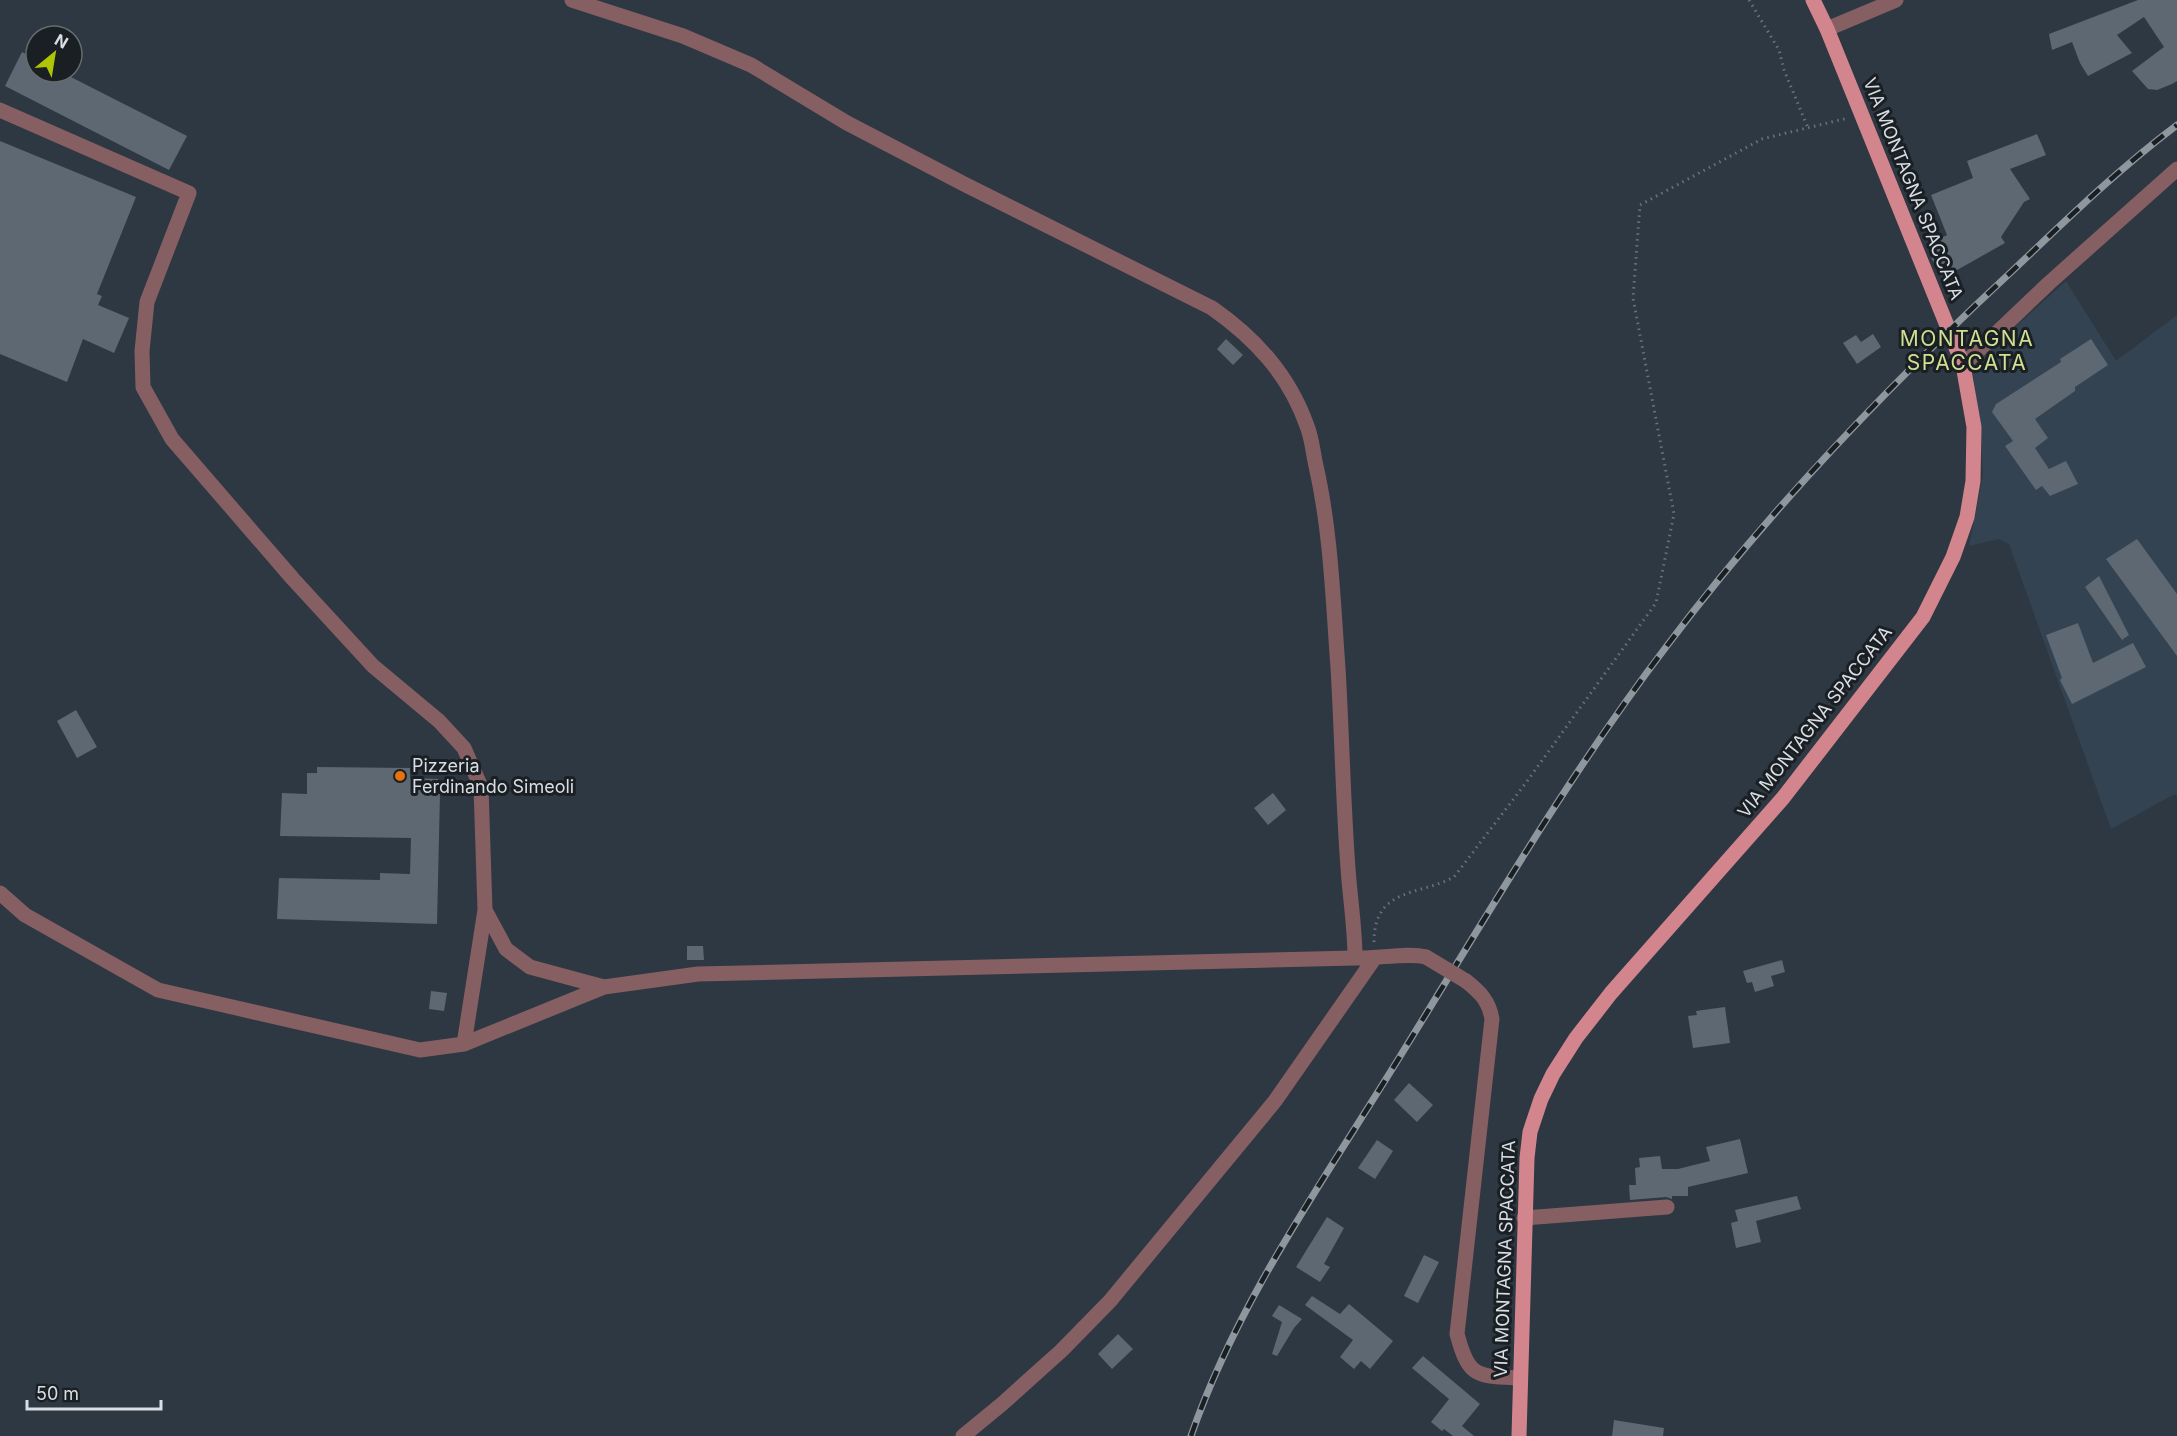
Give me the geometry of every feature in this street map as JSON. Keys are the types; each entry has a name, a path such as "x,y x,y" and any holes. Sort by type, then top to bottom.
{"main road":[{"name":"VIA MONTAGNA SPACCATA","path":"1519,1436 1527,1158 1530,1132 1541,1099 1553,1074 1576,1038 1611,993 1783,798 1923,616 1953,557 1967,517 1973,482 1974,427 1963,365 1827,28 1813,0"}],"street":[{"path":"572,0 683,36 751,65 847,123 1212,308 1247,335 1273,362 1294,397 1308,427 1323,495 1343,744 1348,867 1355,958"},
{"path":"1827,28 1896,0"},
{"path":"0,110 189,193 147,302 142,351 143,387 172,439 293,579 373,666 439,722 464,748 480,788 485,910 464,1044"},
{"path":"1963,365 2048,284 2177,169"},
{"path":"0,893 25,915 158,990 420,1050 464,1044 604,987 698,975 1374,959 1418,955 1426,957 1466,981 1485,998 1492,1019 1457,1334 1465,1360 1472,1369 1491,1377 1520,1378"},
{"path":"485,910 506,949 530,967 604,987"},
{"path":"963,1436 1061,1351 1110,1301 1275,1101 1374,959"},
{"path":"1524,1218 1667,1207"}],"path":[{"path":"1749,0 1779,50 1784,70 1808,128"},
{"path":"1374,959 1374,934 1378,917 1390,902 1408,892 1438,886 1454,877 1526,784 1656,603 1674,514 1633,298 1640,205 1762,139 1861,114"}],"shaded area":[{"path":"2066,281 2116,361 2177,315 2177,796 2175,794 2111,829 2009,544 1999,539 1969,546 1983,475 1980,426 1972,366"}],"building":[{"path":"2138,0 2177,0 2177,81 2172,84 2157,90 2148,89 2132,71 2164,47 2144,17 2117,35 2132,53 2088,76 2072,42 2052,50 2049,34"},
{"path":"22,52 24,53 24,84 84,84 187,136 169,170 5,86"},
{"path":"2037,134 2046,155 2010,169 2030,199 2024,202 2001,237 2005,243 1943,278 1931,258 1938,253 1932,243 1947,235 1931,195 1973,178 1967,161"},
{"path":"0,141 136,197 97,294 102,296 98,305 129,318 114,353 83,339 67,382 0,354"},
{"path":"1873,334 1881,347 1857,364 1843,343 1856,335 1861,342"},
{"path":"1226,339 1243,355 1233,365 1217,349"},
{"path":"2091,339 2108,365 2075,387 2075,391 2035,419 2048,438 2035,448 2049,469 2066,461 2078,484 2050,496 2042,486 2036,490 2005,446 2013,441 1992,412 1996,404 2061,362 2060,359"},
{"path":"2137,539 2177,594 2177,656 2106,559"},
{"path":"2099,576 2129,635 2122,640 2085,587"},
{"path":"2078,623 2093,663 2133,643 2146,667 2072,704 2060,680 2062,678 2046,635"},
{"path":"76,710 97,747 77,758 57,721"},
{"path":"317,767 410,768 410,778 438,779 438,794 440,794 437,924 277,919 279,878 380,880 380,873 410,874 411,838 280,836 282,793 307,794 307,773 317,773"},
{"path":"1273,793 1286,810 1268,825 1254,808"},
{"path":"687,946 703,946 704,960 687,960"},
{"path":"1782,960 1785,972 1771,976 1774,986 1755,992 1752,982 1747,983 1743,971"},
{"path":"431,991 447,993 444,1011 429,1009"},
{"path":"1725,1007 1730,1043 1693,1048 1688,1016 1697,1015 1696,1011"},
{"path":"1409,1083 1433,1105 1417,1122 1394,1100"},
{"path":"1740,1139 1748,1173 1688,1187 1688,1196 1672,1196 1672,1199 1666,1197 1630,1200 1629,1185 1636,1185 1635,1168 1640,1167 1639,1158 1660,1156 1662,1169 1678,1169 1710,1161 1706,1147"},
{"path":"1377,1140 1393,1151 1375,1179 1358,1168"},
{"path":"1797,1196 1801,1209 1756,1221 1761,1242 1736,1248 1731,1223 1738,1221 1735,1210"},
{"path":"1327,1217 1344,1228 1324,1264 1330,1267 1320,1282 1296,1267"},
{"path":"1424,1255 1439,1262 1418,1303 1404,1296"},
{"path":"1312,1296 1340,1314 1349,1304 1393,1341 1370,1369 1361,1361 1354,1369 1340,1357 1353,1340 1305,1305"},
{"path":"1279,1305 1302,1319 1277,1356 1272,1354 1282,1322 1272,1316"},
{"path":"1118,1334 1133,1349 1112,1369 1098,1354"},
{"path":"1423,1356 1480,1404 1462,1426 1474,1436 1453,1436 1431,1422 1449,1399 1412,1368"},
{"path":"1614,1420 1664,1428 1663,1436 1612,1436"}],"railway":[{"path":"1191,1436 1210,1386 1233,1337 1284,1242 1561,798 1666,647 1745,548 1787,500 1917,362 2070,216 2133,160 2177,125"}],"place":[{"name":"Pizzeria Ferdinando Simeoli","path":"400,776"}],"district":[{"name":"MONTAGNA SPACCATA","path":"1967,351"}]}
